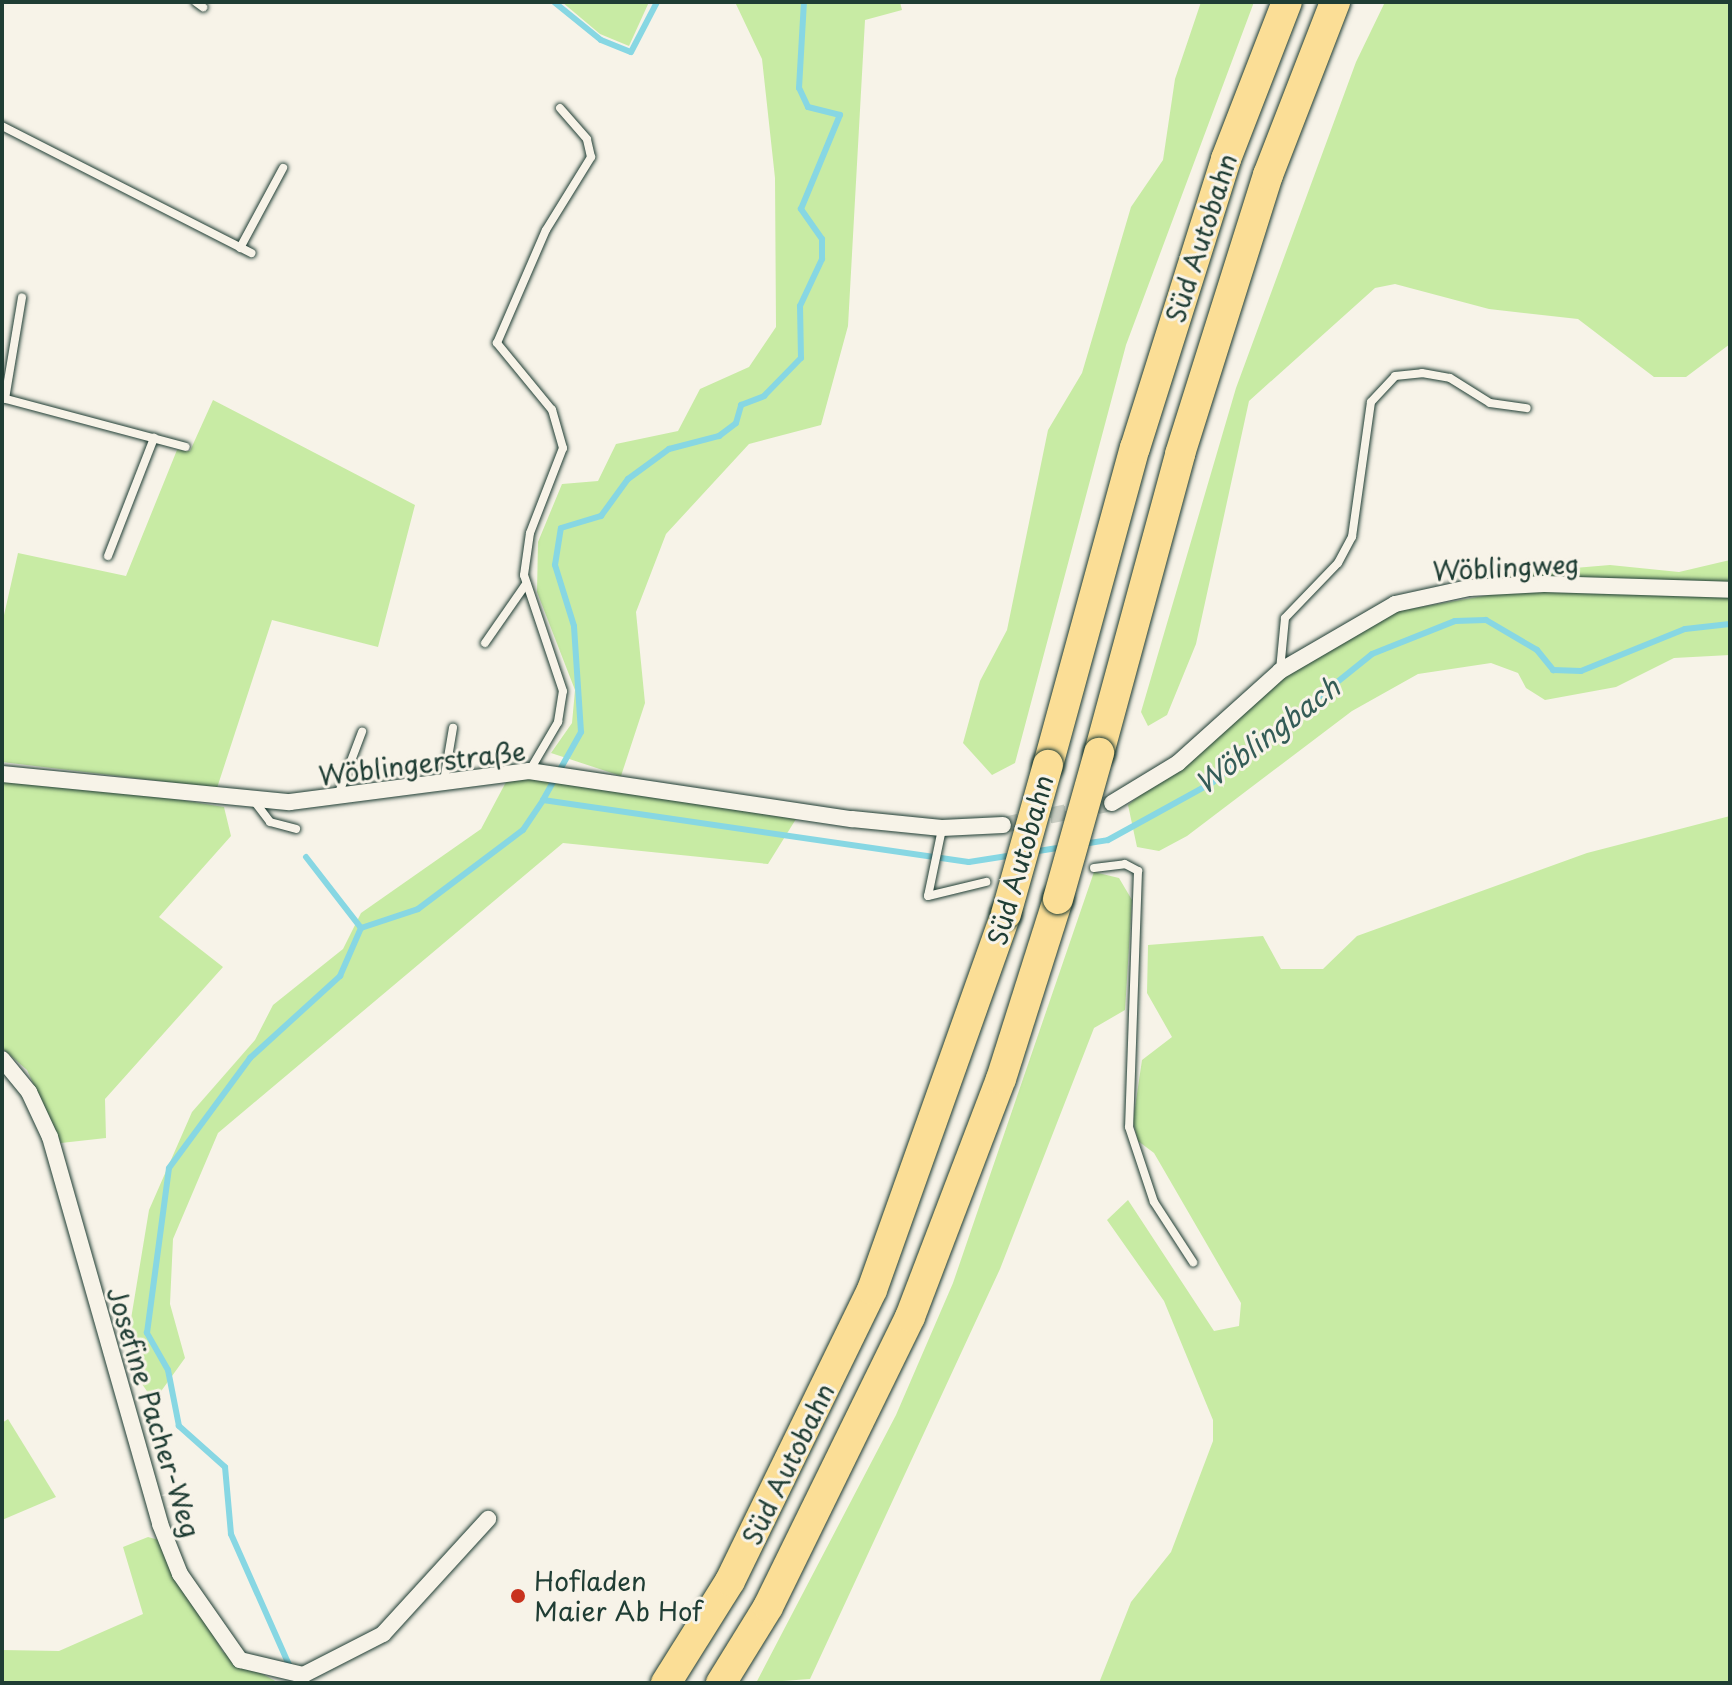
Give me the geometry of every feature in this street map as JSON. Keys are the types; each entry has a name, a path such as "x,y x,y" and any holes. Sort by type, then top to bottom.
{"highway":[{"name":"Süd Autobahn","path":"666,1683 730,1581 872,1290 1006,914 1135,448 1226,159 1287,2"},
{"name":"Süd Autobahn","path":"721,1683 768,1607 910,1317 1001,1079 1058,899 1184,440 1268,175 1335,2"}],"street":[{"name":"Wöblingweg","path":"1112,803 1178,763 1280,671 1364,619 1427,594 1544,584 1728,588"},
{"name":"Wöblingerstraße","path":"2,774 255,802 337,798 444,781 537,772 942,831"},
{"path":"942,831 1003,825"},
{"name":"Josefine Pacher-Weg","path":"2,1059 29,1092 50,1137 156,1513 180,1574 240,1660 296,1675 383,1634 488,1519"}],"lane":[{"path":"537,772 558,722 563,691 526,584 530,533 563,448 561,427 497,343 546,230 591,157 587,139 560,108"},
{"path":"2,126 251,253"},
{"path":"240,248 283,168"},
{"path":"22,297 4,398 186,447"},
{"path":"1280,671 1285,618 1338,563 1352,537 1371,402 1395,376 1422,373 1450,378 1490,403 1527,408"},
{"path":"108,556 154,438"},
{"path":"485,643 526,584"},
{"path":"444,781 453,728"},
{"path":"337,798 339,775 362,732"},
{"path":"255,802 270,822 296,829"},
{"path":"942,831 928,896 986,882"},
{"path":"1094,868 1125,864 1138,871 1129,1127 1154,1202 1193,1262"}],"green space":[{"path":"562,2 649,2 629,46 600,34"},
{"path":"735,2 900,2 902,10 865,20 848,326 821,425 749,444 666,534 636,612 645,703 621,776 551,753 572,723 575,690 537,592 538,542 562,484 598,481 616,444 678,431 700,389 749,367 776,327 775,178 762,59"},
{"path":"1201,2 1254,2 1126,345 1015,763 992,775 963,743 980,681 1007,630 1048,430 1082,373 1131,207 1163,160 1175,79"},
{"path":"1385,2 1730,2 1730,344 1686,377 1654,377 1578,319 1489,309 1395,284 1375,288 1249,401 1196,644 1167,715 1148,726 1141,712 1236,388 1356,62"},
{"path":"213,400 415,505 378,647 272,620 217,788 2,762 2,624 18,553 126,576 177,450 190,451"},
{"path":"1730,560 1730,655 1674,658 1616,687 1545,700 1526,688 1518,673 1491,663 1418,674 1352,711 1187,836 1159,851 1137,847 1128,805 1285,677 1398,611 1489,595 1490,575 1610,565 1679,572"},
{"path":"534,778 796,819 768,864 563,843 218,1133 173,1239 170,1304 185,1358 154,1401 132,1370 130,1325 149,1210 192,1112 255,1040 273,1005 343,949 361,913 481,829 506,782"},
{"path":"2,781 96,786 224,807 231,836 159,917 223,967 105,1099 106,1138 61,1143 27,1070 2,1048"},
{"path":"1730,816 1730,1683 1099,1683 1131,1602 1171,1552 1213,1441 1213,1420 1164,1301 1107,1220 1128,1200 1214,1331 1239,1326 1241,1303 1154,1153 1138,1141 1133,1121 1142,1060 1172,1037 1147,993 1148,945 1263,936 1281,969 1323,969 1357,936 1587,853"},
{"path":"1094,872 1119,878 1132,900 1125,1010 1094,1028 1000,1269 810,1679 756,1683 896,1415 953,1283"},
{"path":"8,1419 56,1497 2,1520 2,1423"},
{"path":"148,1537 159,1540 223,1652 279,1683 2,1683 2,1650 59,1651 143,1614 123,1547"}],"waterway":[{"path":"554,2 601,40 631,52 657,2"},
{"path":"297,1683 231,1534 225,1467 179,1426 168,1370 147,1333 169,1168 250,1058 340,976 361,928 418,909 523,830 543,800 581,732 574,626 555,565 561,528 601,516 628,479 669,449 719,436 736,423 741,405 764,396 801,358 800,306 822,259 822,239 801,209 840,115 808,107 799,88 804,2"},
{"name":"Wöblingbach","path":"1083,844 1108,840 1213,782 1372,654 1455,621 1486,620 1537,650 1553,670 1581,671 1685,629 1730,624"},
{"name":"Wöblingbach","path":"543,800 969,862 1013,855"},
{"name":"Wöblingbach","path":"1032,852 1064,847"},
{"path":"306,857 361,928"}],"tunnel":[{"path":"1003,825 1112,803"}],"place":[{"name":"Hofladen Maier Ab Hof","path":"518,1596"}]}
